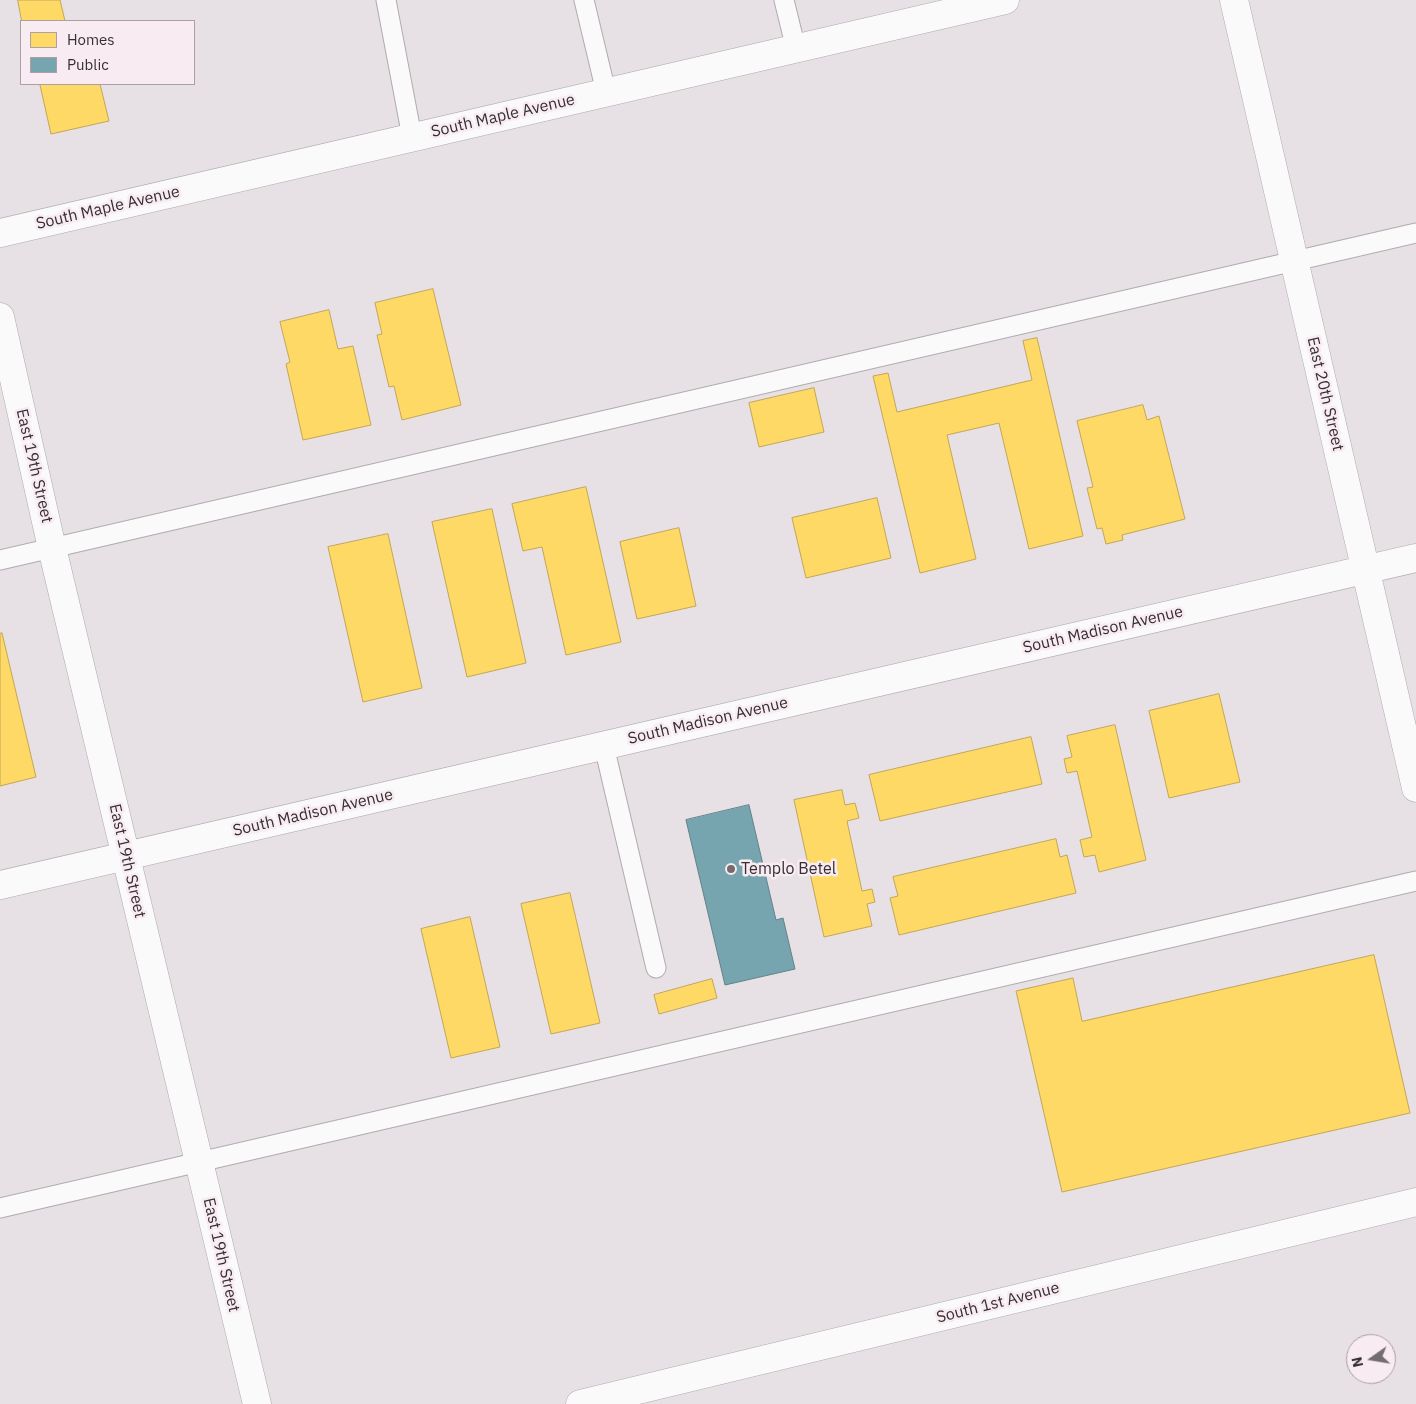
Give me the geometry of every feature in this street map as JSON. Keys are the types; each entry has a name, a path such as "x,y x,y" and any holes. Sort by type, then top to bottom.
{"street":[{"name":"South Maple Avenue","path":"0,233 1005,0"},
{"name":"East 20th Street","path":"1234,0 1416,788"},
{"name":"East 19th Street","path":"0,317 52,548 257,1404"},
{"name":"South Madison Avenue","path":"0,885 1416,558"},
{"name":"South 1st Avenue","path":"580,1404 1416,1202"}],"lane":[{"path":"386,0 412,137"},
{"path":"584,0 606,92"},
{"path":"784,0 796,48"},
{"path":"0,560 1416,233"},
{"path":"604,746 656,968"},
{"path":"0,1208 1416,880"}],"building: Homes":[{"path":"18,0 60,0 65,20 22,20"},
{"path":"40,85 100,85 109,121 51,134"},
{"path":"433,289 461,405 402,420 394,386 389,387 377,335 382,334 375,303"},
{"path":"329,310 338,349 353,346 371,425 303,440 286,364 290,362 280,322"},
{"path":"1037,338 1083,536 1029,549 999,423 947,435 976,559 920,573 873,376 888,373 897,412 1032,380 1023,341"},
{"path":"814,388 824,432 759,447 749,403"},
{"path":"1143,405 1147,420 1159,416 1185,519 1122,535 1123,540 1106,544 1102,528 1097,529 1087,488 1093,487 1077,421"},
{"path":"586,487 621,642 566,655 542,547 523,551 512,504"},
{"path":"877,498 891,558 806,578 792,518"},
{"path":"492,509 526,663 467,677 432,522"},
{"path":"679,528 696,606 637,619 620,542"},
{"path":"388,534 422,688 363,702 328,547"},
{"path":"2,633 36,777 0,786 0,634"},
{"path":"1219,694 1240,782 1169,798 1149,711"},
{"path":"1115,725 1146,860 1099,872 1095,855 1084,857 1080,840 1092,837 1077,771 1067,773 1064,759 1072,757 1067,736"},
{"path":"1031,737 1042,784 880,821 869,775"},
{"path":"842,790 845,805 855,803 859,818 847,821 862,891 872,889 875,902 867,904 872,926 824,937 794,800"},
{"path":"1056,839 1060,857 1067,855 1076,893 899,935 890,898 898,896 893,877"},
{"path":"570,893 600,1023 551,1034 521,904"},
{"path":"470,917 500,1047 451,1058 421,929"},
{"path":"1374,955 1410,1113 1062,1192 1016,991 1073,978 1082,1021"},
{"path":"712,979 717,998 659,1014 654,995"}],"building: Public":[{"name":"Templo Betel","path":"749,805 776,920 783,918 795,969 725,985 686,820"}],"place":[{"name":"Templo Betel","path":"731,869"}]}
